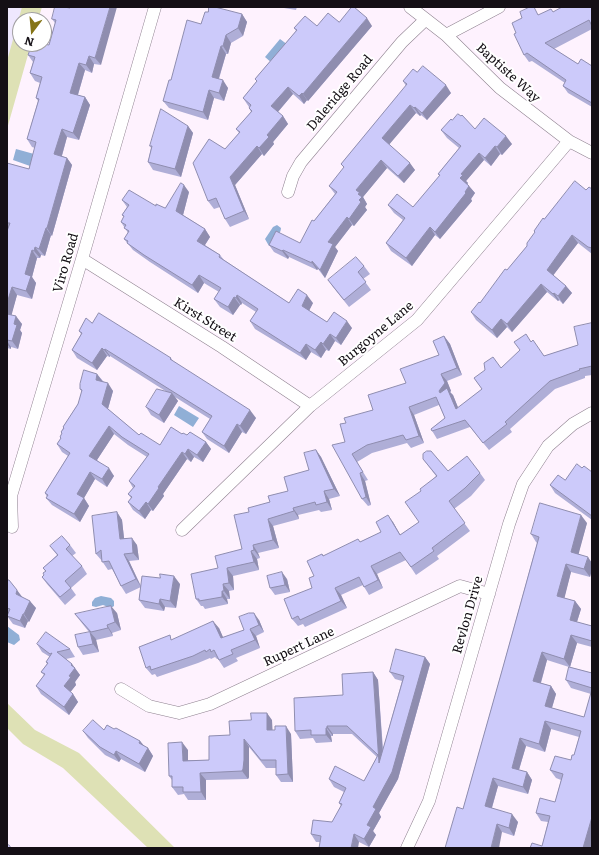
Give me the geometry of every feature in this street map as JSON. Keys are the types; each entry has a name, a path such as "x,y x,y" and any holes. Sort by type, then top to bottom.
{"street":[{"name":"Viro Road","path":"12,527 11,496 155,7"},
{"name":"Baptiste Way","path":"410,7 446,36 500,88 569,141 592,153"},
{"path":"446,36 498,7"},
{"name":"Daleridge Road","path":"288,192 293,176 301,162 402,42 425,20"},
{"name":"Burgoyne Lane","path":"182,530 310,406 417,320 569,141"},
{"name":"Kirst Street","path":"82,259 222,347 310,406"},
{"name":"Revlon Drive","path":"407,848 429,801 509,524 524,484 548,446 573,424 592,413"},
{"name":"Rupert Lane","path":"122,689 148,706 179,713 210,704 460,586 489,594"}],"shaded area":[{"path":"7,7 24,7 23,12 12,12 12,49 7,67"}],"green space":[{"path":"22,7 42,7 40,12 21,12"},
{"path":"12,43 12,52 29,52 7,129 7,61"},
{"path":"7,703 35,730 79,753 175,848 148,848 63,768 23,744 7,728"}],"water":[{"path":"280,39 288,45 273,64 265,57"},
{"path":"16,149 34,154 30,166 13,160"},
{"path":"277,225 281,228 280,233 275,241 269,246 265,239 273,227"},
{"path":"179,406 199,418 193,427 174,415"},
{"path":"101,596 111,598 114,601 114,606 111,608 103,605 96,607 92,606 92,602 95,598"},
{"path":"7,626 19,635 20,640 14,645 7,642"}],"building":[{"path":"55,7 110,7 95,58 89,56 86,65 79,63 70,93 85,97 73,133 62,129 54,154 67,158 47,228 39,249 35,247 34,251 32,250 25,274 31,276 26,291 12,287 7,303 7,231 10,223 7,223 7,163 29,169 36,142 27,139 39,99 36,98 42,77 30,73 35,57 28,55 29,52 52,52 52,34 56,20 52,19"},
{"path":"209,7 215,7 242,14 238,28 226,35 223,46 221,46 212,77 223,80 219,93 209,90 203,112 163,101 169,80 171,80 187,20 201,24 205,12 208,12"},
{"path":"352,7 367,18 303,94 302,93 299,96 288,87 271,106 283,116 267,135 269,137 259,148 257,146 230,177 244,211 225,219 216,198 208,201 193,163 209,139 225,149 240,132 236,129 252,111 249,108 251,105 243,98 257,81 255,79 297,30 294,28 305,16 317,26 328,13 339,22"},
{"path":"530,7 534,7 538,15 551,9 553,12 562,7 592,7 592,26 589,20 545,43 578,64 581,59 592,66 592,103 563,86 566,80 527,53 524,55 514,34 516,33 512,23 522,18 520,12"},
{"path":"423,66 446,85 422,113 410,105 382,138 410,163 398,176 381,160 356,190 362,197 359,200 361,202 349,219 347,217 328,242 333,244 320,270 312,261 312,263 269,245 276,231 300,243 312,220 314,221 337,192 329,186 344,167 341,164 407,84 403,81 413,69 417,72"},
{"path":"161,109 188,126 175,169 148,162 152,146 150,146"},
{"path":"458,114 461,116 462,115 475,129 484,118 506,136 485,158 479,153 461,174 463,175 460,178 469,186 465,192 466,193 435,232 430,227 406,258 386,243 405,218 388,205 397,194 413,207 440,175 438,174 461,146 441,130"},
{"path":"575,181 586,190 589,187 592,189 592,248 588,247 572,235 547,270 566,286 558,296 554,293 553,294 541,284 507,324 501,319 492,330 471,312 479,302 480,303 505,269 507,270 527,246 527,243 543,218 544,219"},
{"path":"181,183 184,185 176,211 205,229 197,241 220,255 219,257 289,303 298,289 307,295 302,306 327,322 334,312 347,321 336,338 330,334 323,344 321,342 315,350 306,344 300,353 250,321 258,309 237,295 228,307 214,299 221,288 199,275 192,285 127,243 128,241 124,239 129,231 124,228 126,225 121,222 124,216 122,215 129,205 122,200 129,190 156,206 156,204 165,208"},
{"path":"356,257 364,266 358,272 366,282 344,300 328,280"},
{"path":"99,313 250,410 240,426 237,424 224,446 202,432 212,416 105,349 104,350 102,348 92,363 72,350 82,333 79,331 86,318 92,323"},
{"path":"7,314 16,316 14,324 17,325 12,341 7,340"},
{"path":"592,323 592,366 579,369 580,370 550,381 505,422 507,424 483,443 465,420 432,431 431,429 445,418 436,397 409,407 419,436 406,440 403,435 367,445 352,454 363,472 360,473 366,497 362,499 332,445 345,442 340,424 346,423 344,418 373,410 368,395 406,383 400,369 439,355 433,341 444,336 457,368 441,374 445,383 439,391 440,393 447,388 456,409 482,389 474,378 485,370 484,363 493,357 501,368 520,350 514,342 526,334 531,342 533,340 544,356 578,345 574,327"},
{"path":"84,370 97,374 96,380 108,383 102,404 139,435 141,433 160,445 171,427 182,434 187,435 190,432 206,442 197,455 188,449 185,454 182,452 148,504 146,502 139,511 128,502 132,497 128,494 135,486 129,481 149,454 122,437 109,426 89,456 109,468 102,479 90,472 77,494 84,498 74,514 46,498 48,495 45,493 70,453 57,444 61,438 63,427 78,404 82,390 80,389 80,384"},
{"path":"157,389 172,393 159,415 146,407"},
{"path":"316,450 334,489 324,491 327,502 316,505 315,502 293,508 294,511 268,519 273,540 253,545 254,550 251,551 254,562 227,568 229,583 223,584 224,591 222,591 222,597 199,601 199,599 196,599 191,574 218,568 215,556 242,549 234,515 249,512 248,508 270,502 268,496 288,491 284,477 309,470 304,453"},
{"path":"427,451 431,451 448,471 467,456 480,473 449,501 465,523 432,548 434,551 411,567 400,552 371,566 378,580 364,587 359,577 335,588 341,601 300,620 298,616 292,619 284,599 312,588 309,578 314,576 307,561 322,554 323,556 358,539 360,542 381,532 376,522 388,515 400,535 419,522 405,502 421,491 420,489 437,476 423,459 423,454"},
{"path":"577,464 582,468 584,466 592,472 592,516 550,485 558,475 565,480"},
{"path":"540,503 581,515 571,552 588,557 584,569 566,564 557,596 575,601 570,620 592,626 592,641 571,635 564,659 542,652 533,681 551,686 545,706 584,717 592,689 592,817 583,848 530,848 532,843 542,846 550,816 536,813 540,798 555,802 563,774 550,770 555,756 571,760 572,755 574,755 581,731 545,721 539,744 520,738 512,768 527,772 523,787 493,778 485,806 512,814 509,828 497,824 491,848 445,848 457,807 463,809 539,537 531,534"},
{"path":"117,512 120,539 132,538 133,553 124,554 136,579 121,586 109,561 102,562 101,550 96,554 92,516"},
{"path":"62,536 70,545 66,549 82,566 65,581 71,588 60,597 42,577 44,575 43,573 46,571 43,568 58,555 50,546"},
{"path":"282,572 285,585 270,588 267,576"},
{"path":"160,574 174,576 170,601 160,599 159,604 139,600 142,576 160,578"},
{"path":"7,580 9,580 17,590 16,594 30,601 20,621 7,616 10,609 7,608"},
{"path":"111,606 115,622 107,625 108,628 91,632 75,614"},
{"path":"249,613 254,613 259,625 250,629 255,640 231,650 233,654 219,660 214,650 211,652 210,649 206,652 205,650 193,656 151,670 150,666 146,668 139,647 170,635 171,640 213,621 221,638 244,630 239,617"},
{"path":"46,632 70,649 57,652 75,668 69,676 71,677 64,686 73,694 64,707 36,686 45,674 41,672 48,663 46,662 52,653 50,654 37,644"},
{"path":"90,632 93,644 78,647 75,635"},
{"path":"396,649 425,657 392,772 373,807 376,809 367,825 371,827 364,839 354,834 351,848 319,848 321,836 311,834 313,820 332,822 342,804 339,803 346,788 329,779 335,766 364,781 378,755 347,726 327,726 326,735 311,735 311,730 295,731 294,698 343,695 342,674 373,672 379,763 404,676 390,672"},
{"path":"569,667 592,673 592,688 566,680"},
{"path":"251,713 267,713 267,730 275,730 275,726 286,726 288,774 276,775 276,760 261,760 244,739 244,760 242,771 200,773 201,792 183,792 183,787 172,787 172,776 169,776 168,743 182,742 183,761 209,760 209,736 230,735 229,721 251,720"},
{"path":"93,720 104,730 107,725 114,729 116,728 140,741 139,743 148,748 139,764 116,751 114,755 100,747 83,731"}]}
